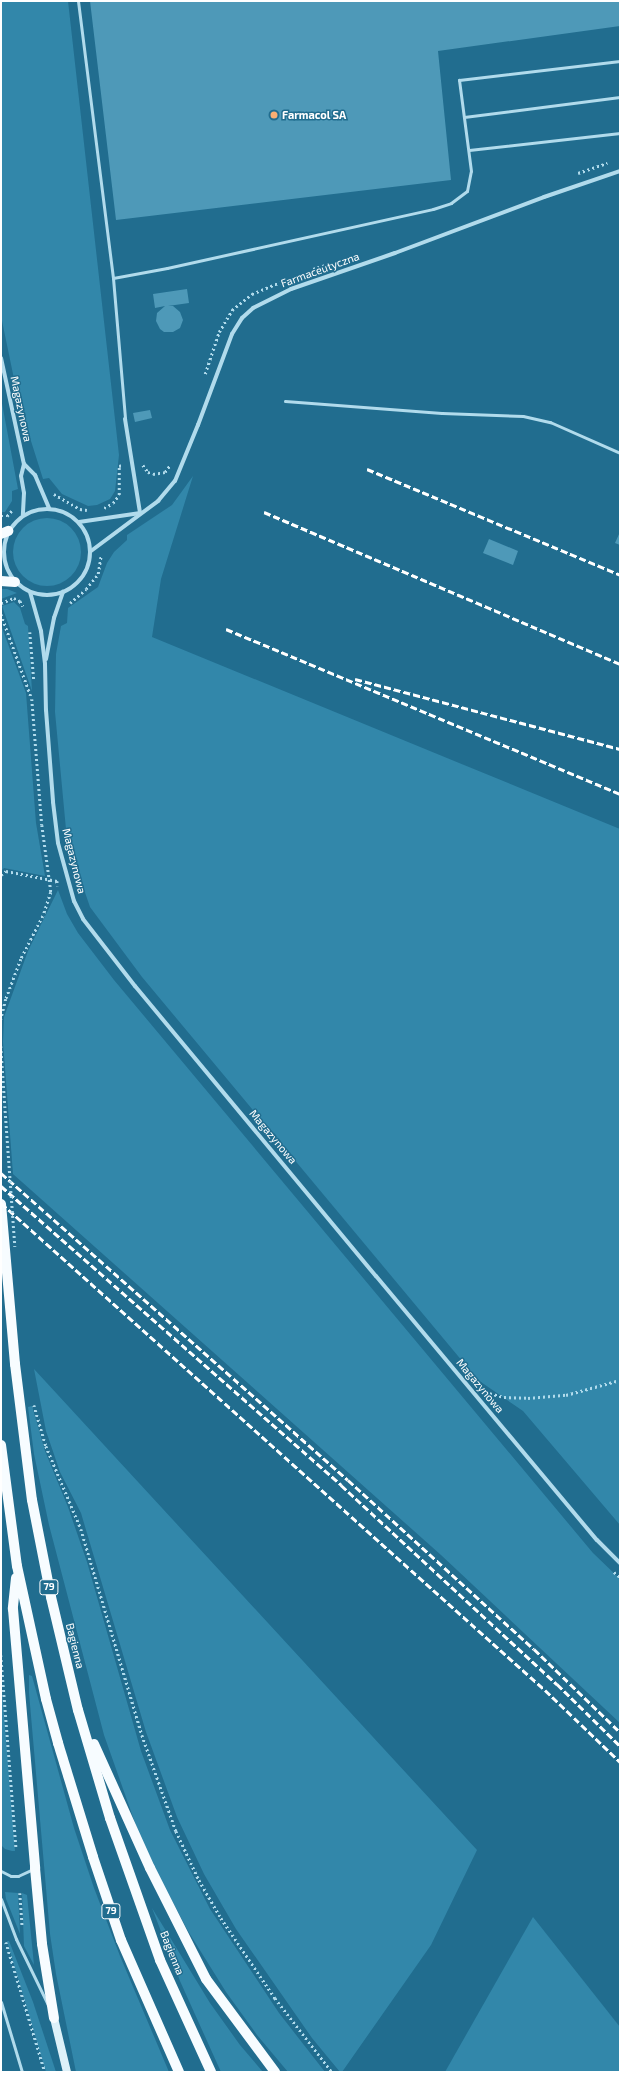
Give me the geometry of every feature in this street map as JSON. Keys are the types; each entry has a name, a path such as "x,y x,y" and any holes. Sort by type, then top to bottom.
{"main road":[{"path":"1,581 15,582"},
{"name":"Bagienna","path":"1,1204 11,1324 32,1500 51,1597 78,1710 110,1818 155,1946 211,2072"},
{"name":"79","path":"1,1446 17,1566 46,1699 91,1850 121,1940 179,2072"},
{"path":"17,1566 14,1609 34,1868 42,1944 54,2018"},
{"path":"78,1710 150,1868 206,1979 275,2072"}],"street":[{"name":"Farmaceutyczna","path":"90,551 158,501 175,481 232,334 242,318 253,308 291,289 395,253 544,197 620,171"},
{"name":"Magazynowa","path":"1,358 24,464 21,476 24,493 23,515"},
{"path":"125,419 140,513"},
{"name":"Magazynowa","path":"24,464 35,475 49,508"},
{"path":"49,508 65,512 79,522 88,536 90,551 86,571 80,580 63,592 46,595 30,592 15,582 9,573 3,552 5,532 23,515 31,511 49,508"},
{"name":"Farmaceutyczna","path":"79,522 140,513"},
{"name":"Magazynowa","path":"30,592 38,617 45,664 46,710 55,824 65,872 74,901 83,918 135,986 597,1540 620,1563"},
{"name":"Magazynowa","path":"45,664 54,618 63,592"},
{"path":"54,2018 67,2072"}],"lane":[{"path":"78,1 113,278 125,419"},
{"path":"113,278 167,268 433,209 451,203 467,191 471,171 459,80 620,60"},
{"path":"464,116 620,97"},
{"path":"469,150 620,133"},
{"path":"285,401 442,413 523,416 550,422 620,453"},
{"path":"1,1871 11,1876 18,1876 34,1868"},
{"path":"1,1899 16,1939 54,2018"},
{"path":"1,2002 22,2072"}],"path":[{"path":"571,176 613,162"},
{"path":"308,271 338,261"},
{"path":"204,376 219,332 232,310 252,294 286,280"},
{"path":"142,461 144,468 153,474 165,472 172,460"},
{"path":"41,488 49,486 54,494 80,509 92,511"},
{"path":"1,516 7,516 16,505 16,495 24,493"},
{"path":"102,509 106,517"},
{"path":"66,605 86,589 98,574 101,556 105,553"},
{"path":"1,603 14,598 20,601 29,619 35,685"},
{"path":"1,614 32,698 42,825 51,892 49,902 21,959 6,999 1,1019"},
{"path":"29,619 38,617"},
{"path":"32,698 35,693"},
{"path":"1,875 6,871 50,880"},
{"path":"1,1046 15,1247"},
{"path":"474,1392 488,1392 504,1396 528,1398 566,1395 620,1380"},
{"path":"34,1402 46,1446 83,1536 142,1735 176,1831 199,1880 225,1924 279,2003 332,2072"},
{"path":"1,1655 16,1847"},
{"path":"20,1893 22,1930"},
{"path":"5,1940 45,2072"}],"shaded area":[{"path":"1,1 68,1 119,455 115,491 110,499 97,505 88,506 62,494 49,478 43,479 19,403 1,316"},
{"path":"1,398 18,489 12,491 12,501 5,512 1,512"},
{"path":"193,476 161,579 152,637 620,829 620,1525 523,1411 478,1380 142,977 90,907 67,840 55,712 56,654 61,626 67,623 68,608 98,587 107,563 114,552 127,540 127,535 172,505"},
{"path":"47,518 60,521 71,528 78,539 81,552 78,565 71,576 60,583 47,586 34,583 23,576 16,565 13,552 16,539 23,528 34,521"},
{"path":"1,589 7,589 17,593 1,599"},
{"path":"14,602 20,608 25,624 28,626 32,691 2,606"},
{"path":"1,625 26,693 36,823 45,876 4,868 1,871"},
{"path":"58,890 67,914 78,933 114,980 593,1553 620,1579 620,1723 441,1555 13,1174 3,1042 4,1017 28,951"},
{"path":"34,1369 477,1850 431,1945 342,2072 340,2072 312,2038 236,1929 204,1874 177,1817 146,1732 81,1513 60,1472 46,1431"},
{"path":"32,1406 45,1451 68,1507 87,1562 141,1751 170,1830 210,1909 279,2013 325,2072 288,2072 257,2035 226,1992 188,1931 139,1834 104,1735 49,1525 34,1454 28,1407"},
{"path":"29,1675 32,1676 74,1828 94,1888 120,1956 169,2072 76,2072 56,1974 50,1934 29,1693"},
{"path":"1,1678 15,1851 5,1849 1,1845"},
{"path":"5,1892 18,1893 20,1934 6,1899"},
{"path":"22,1893 27,1895 34,1965 24,1946"},
{"path":"152,1908 210,2003 240,2045 263,2072 221,2072 180,1981"},
{"path":"533,1917 620,2027 620,2072 445,2072"},
{"path":"7,1941 9,1941 33,2002 56,2072 46,2072"}],"building":[{"name":"Farmacol SA","path":"90,1 620,1 620,26 438,51 451,180 116,220"},
{"path":"187,289 189,303 168,306 173,306 180,312 183,320 180,328 173,332 164,332 160,329 156,321 157,313 165,306 155,308 153,294"},
{"path":"150,410 152,418 135,422 133,413"},
{"path":"620,532 620,545 615,543"},
{"path":"489,539 518,551 513,565 483,553"}],"railway":[{"path":"367,469 620,575"},
{"path":"264,512 620,664"},
{"path":"226,629 620,794"},
{"path":"355,679 620,749"},
{"path":"1,1173 348,1480 534,1649 620,1732"},
{"path":"1,1186 341,1485 557,1684 620,1746"},
{"path":"1,1203 545,1690 620,1762"}],"place":[{"name":"Farmacol SA","path":"274,115"}]}
